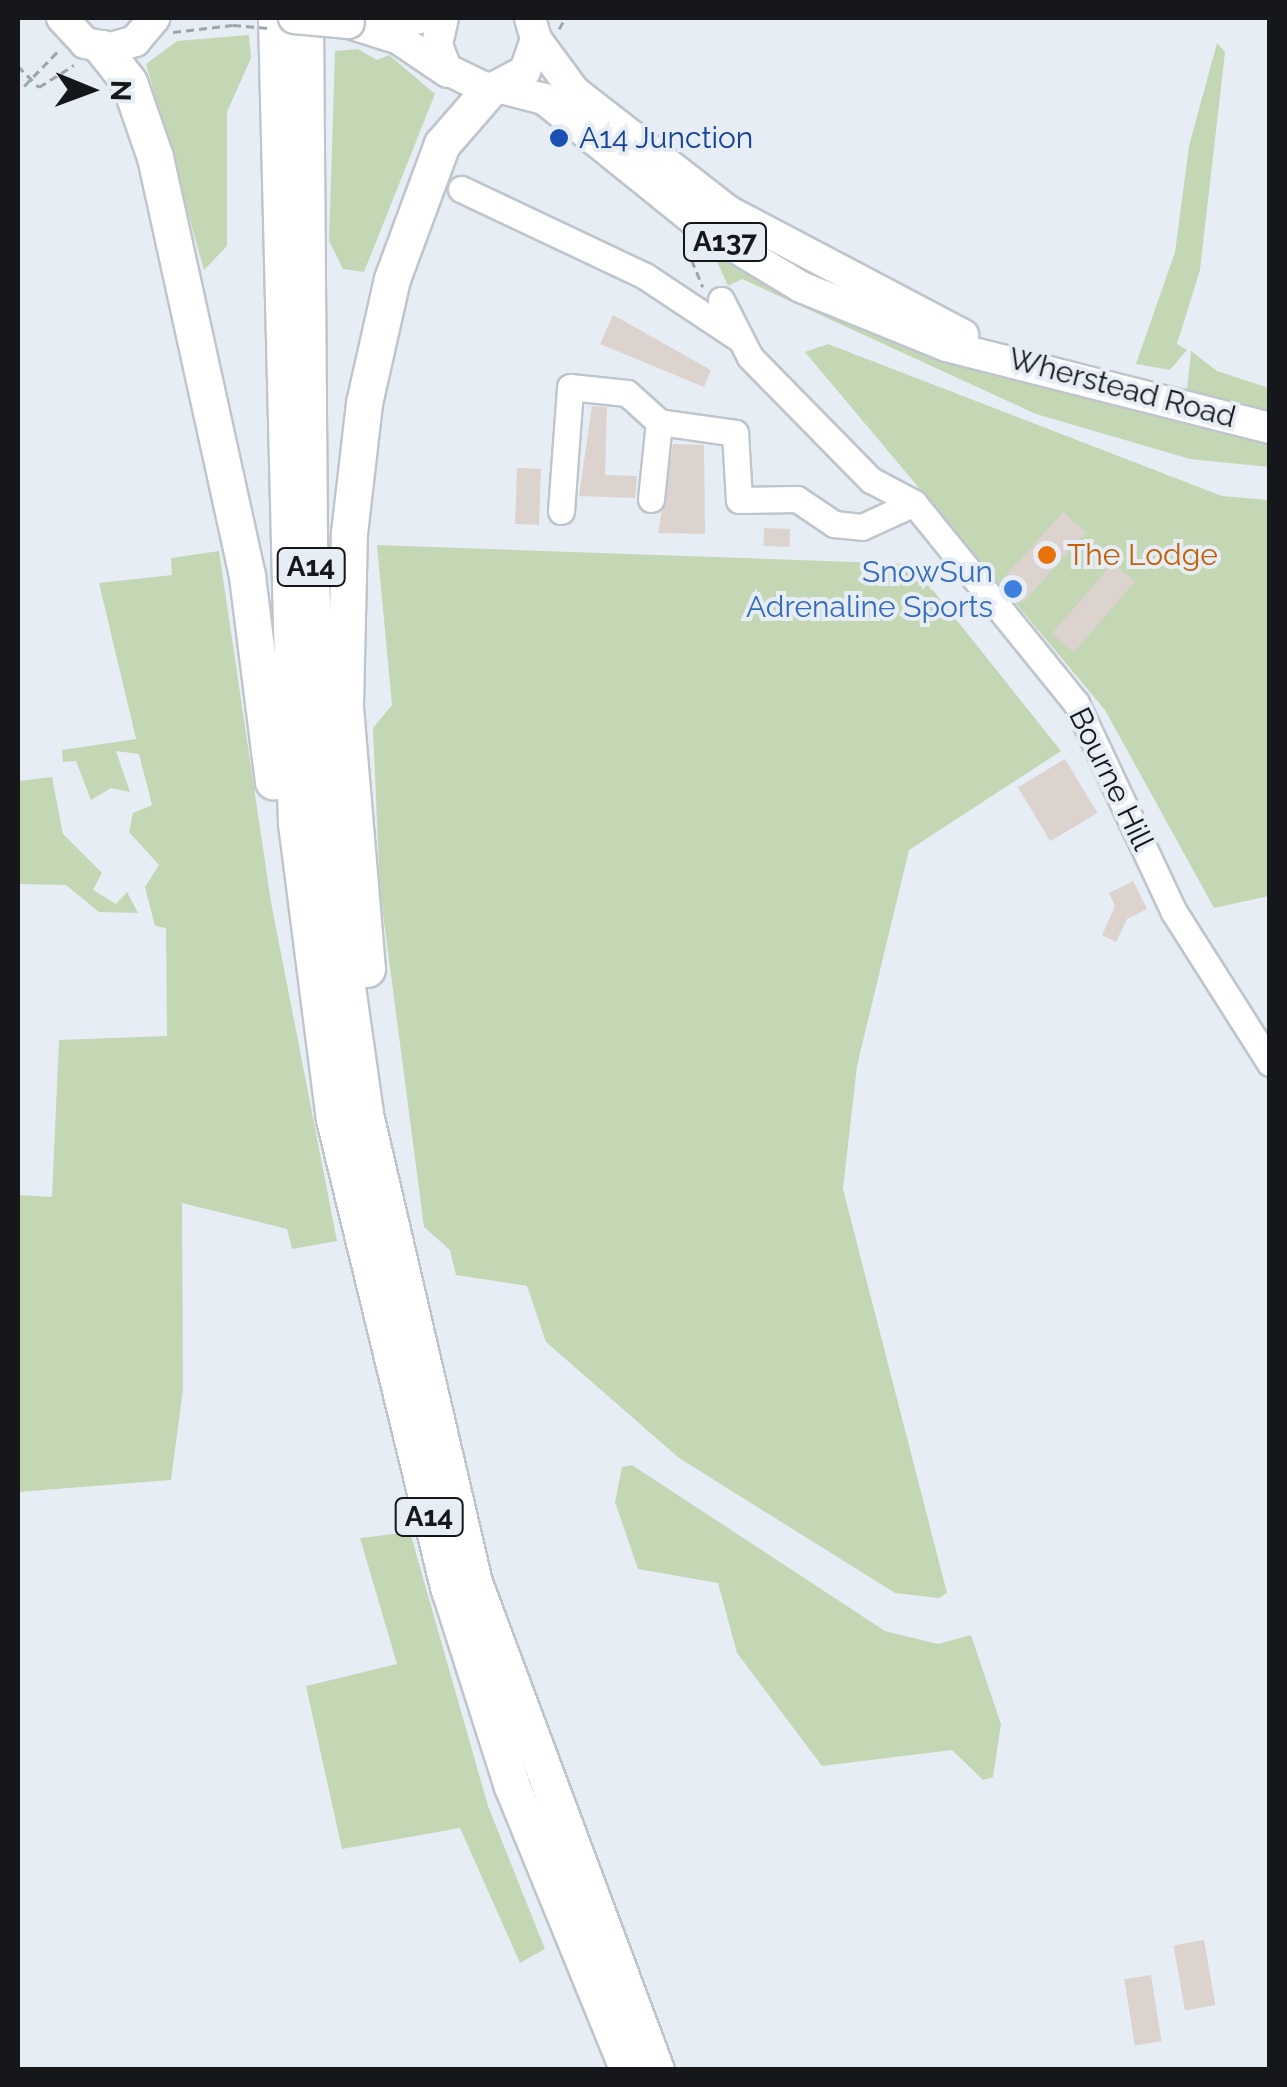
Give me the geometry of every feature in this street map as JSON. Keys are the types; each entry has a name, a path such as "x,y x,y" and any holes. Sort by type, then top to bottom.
{"highway":[{"name":"A14","path":"276,18 283,541 308,943 334,1119 449,1589 512,1786 628,2070"},
{"name":"A14","path":"305,18 309,524 324,818 365,1114 476,1585 656,2070"},
{"name":"A14","path":"73,27 129,82 155,157 246,576 288,888 308,943"},
{"name":"A14","path":"365,1114 372,1037 345,705 348,533 364,403 392,279 442,144 495,89"}],"main road":[{"path":"73,27 180,18"},
{"path":"294,18 362,25 420,18"},
{"path":"442,18 437,45 448,72"},
{"name":"Wherstead Road","path":"362,25 448,72 495,89 544,99 705,229 801,287 946,346 975,348 1270,428"},
{"path":"495,89 525,71 536,26"},
{"name":"Wherstead Road","path":"536,26 574,91 692,186 816,264 956,328 975,348"}],"street":[{"path":"461,189 645,276 740,338"},
{"name":"Bourne Hill","path":"721,300 740,338 872,480 914,503 1076,703 1174,912 1270,1063"},
{"path":"561,510 570,387 628,393 659,422 735,433 739,500 796,499 834,524 862,526 914,503"},
{"path":"650,499 659,422"}],"path":[{"path":"24,86 73,27"},
{"path":"686,243 698,276"}],"green space":[{"path":"249,35 251,58 227,112 227,246 204,270 146,64 177,41"},
{"path":"1217,43 1225,52 1200,270 1177,344 1187,350 1170,370 1136,364 1175,252 1189,146"},
{"path":"358,49 377,60 389,55 435,94 364,272 343,269 329,241 335,51"},
{"path":"710,246 1143,411 1269,443 1269,467 1190,459 1036,414 742,279 728,286"},
{"path":"828,344 1222,496 1269,500 1269,896 1214,908 1105,710 805,352"},
{"path":"1191,351 1217,371 1269,388 1269,412 1187,390"},
{"path":"377,545 912,564 1061,751 909,850 857,1066 843,1189 947,1593 939,1598 895,1593 679,1458 546,1342 527,1286 456,1275 450,1250 424,1227 380,891 373,728 392,705"},
{"path":"219,551 271,902 337,1241 292,1249 287,1229 182,1203 183,1389 171,1480 18,1492 18,1195 52,1197 59,1040 167,1036 166,928 155,926 145,887 159,865 129,832 133,813 152,805 139,754 116,751 130,792 111,788 91,800 76,761 63,762 62,750 136,739 99,583 172,575 171,558"},
{"path":"52,777 63,834 102,873 93,890 116,904 127,892 138,913 99,912 66,885 18,884 18,781"},
{"path":"632,1465 885,1631 938,1644 971,1635 1001,1724 993,1777 983,1780 952,1750 822,1766 737,1653 718,1583 638,1569 615,1502 622,1467"},
{"path":"410,1532 488,1806 545,1949 520,1963 460,1828 342,1849 306,1686 397,1664 360,1538"}],"building":[{"path":"613,315 711,370 704,387 600,344"},
{"path":"592,406 607,407 605,475 637,476 635,498 579,496"},
{"path":"673,444 704,445 705,534 658,533"},
{"path":"517,468 541,469 539,525 515,524"},
{"path":"1063,512 1086,533 1023,603 1000,582"},
{"path":"764,528 790,529 789,547 763,546"},
{"path":"1113,563 1135,582 1074,652 1052,633"},
{"path":"1065,759 1097,813 1050,841 1018,787"},
{"path":"1133,881 1147,909 1127,919 1116,942 1102,935 1115,906 1109,893"},
{"path":"1204,1940 1215,2005 1185,2010 1173,1945"},
{"path":"1151,1975 1161,2041 1135,2045 1124,1979"}],"place":[{"name":"A14 Junction","path":"559,138"},
{"name":"The Lodge","path":"1047,555"},
{"name":"SnowSun Adrenaline Sports","path":"1013,589"}]}
